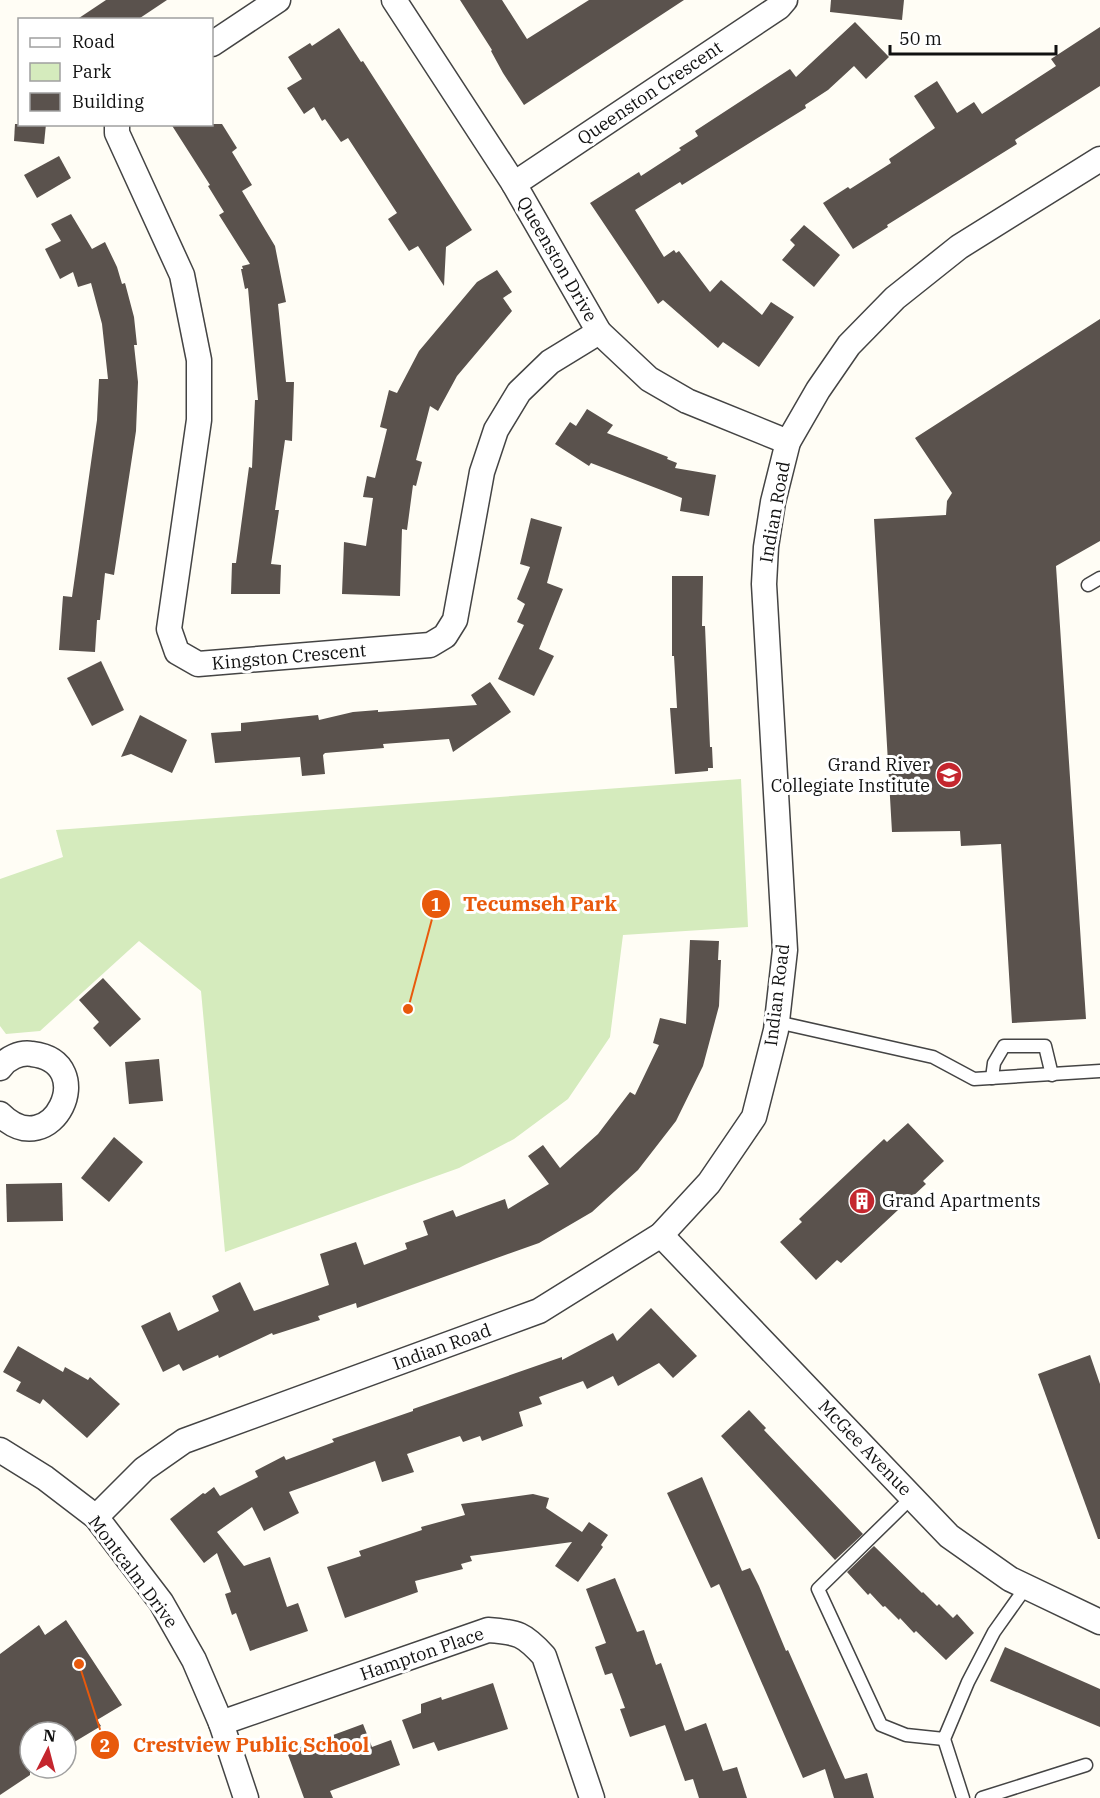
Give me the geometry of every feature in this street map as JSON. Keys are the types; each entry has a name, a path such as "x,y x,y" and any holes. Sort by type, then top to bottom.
{"street":[{"path":"213,43 278,0"},
{"name":"Queenston Drive","path":"394,0 514,184 599,332 649,379 687,402 788,442"},
{"name":"Queenston Crescent","path":"514,184 779,7 785,0"},
{"name":"Kingston Crescent","path":"117,126 117,133 182,275 199,360 199,420 169,628 177,652 198,664 430,645 445,636 455,620 482,472 496,430 519,392 550,362 599,332"},
{"name":"Indian Road","path":"96,1517 144,1469 184,1441 539,1311 661,1235 709,1183 754,1117 777,1022 785,950 764,584 766,547 773,502 788,442 818,390 849,345 895,298 959,248 1100,159"},
{"path":"0,1068 16,1055 29,1053 42,1055 52,1060 61,1070 66,1082 66,1098 62,1110 53,1120 41,1126 31,1128 18,1126 0,1114"},
{"name":"McGee Avenue","path":"661,1235 949,1536 1010,1579 1100,1622"},
{"name":"Montcalm Drive","path":"0,1450 45,1478 96,1517 161,1602 194,1660 221,1723 246,1798"},
{"name":"Hampton Place","path":"221,1723 488,1630 514,1632 531,1641 544,1656 592,1798"}],"lane":[{"path":"1088,585 1100,578"},
{"path":"777,1022 933,1057 974,1079 1100,1071"},
{"path":"992,1078 994,1063 1004,1046 1045,1046 1052,1075"},
{"path":"912,1497 818,1588 881,1725 906,1735 944,1739"},
{"path":"963,1798 944,1739 968,1682 993,1632 1026,1587"},
{"path":"982,1798 1086,1765"}],"green space":[{"path":"741,779 748,927 623,935 610,1037 568,1099 514,1139 459,1168 225,1252 201,991 139,941 40,1031 6,1034 0,1026 0,879 63,857 56,830"}],"building":[{"path":"106,0 167,0 140,18 79,18"},
{"path":"460,0 502,0 527,39 589,0 684,0 524,105"},
{"path":"831,0 904,0 902,20 830,12"},
{"path":"855,22 889,57 866,79 854,66 828,90 805,105 806,108 682,185 680,182 635,210 664,257 674,250 676,253 679,251 710,292 721,280 762,315 771,302 794,317 759,367 723,342 718,348 663,300 658,304 590,203 639,172 641,176 681,150 679,148 698,136 695,131 790,69 796,77"},
{"path":"1100,27 1100,86 1015,140 1017,144 887,225 888,227 853,249 823,203 891,163 889,159 935,128 914,96 937,81 957,113 974,102 982,114 1056,66 1051,59"},
{"path":"339,28 361,62 363,61 472,230 446,247 444,286 418,246 409,251 388,219 397,213 348,138 341,142 325,119 322,121 314,107 304,114 287,88 302,79 288,57 310,43 312,46"},
{"path":"15,124 18,126 46,126 44,144 14,141"},
{"path":"222,124 237,148 232,152 252,185 242,191 275,246 286,302 278,304 286,382 294,382 292,441 285,440 275,510 279,510 271,564 281,565 280,594 231,594 232,563 236,563 249,467 252,468 255,400 258,400 248,288 245,289 241,269 243,269 242,266 250,264 219,215 224,212 208,186 210,185 172,126"},
{"path":"59,156 71,178 37,198 24,175"},
{"path":"71,214 92,249 105,242 122,284 125,283 134,317 137,345 134,345 138,382 136,431 114,575 105,573 100,620 97,620 95,652 59,650 63,596 72,597 97,420 99,379 108,379 102,324 91,283 78,287 73,272 60,279 45,249 61,241 51,224"},
{"path":"804,225 840,255 814,287 782,260 795,245 790,240"},
{"path":"497,270 512,292 503,298 512,311 457,376 438,411 430,406 416,460 422,462 416,486 413,485 407,530 402,529 400,596 342,594 344,542 366,546 373,498 363,497 367,476 375,478 387,429 380,427 389,390 397,393 419,351 477,282"},
{"path":"1100,319 1100,541 1056,566 1086,1019 1012,1023 1001,844 961,846 960,831 892,832 874,519 946,515 947,501 952,493 915,438"},
{"path":"587,409 613,425 607,433 668,457 667,459 677,463 675,468 716,475 709,516 680,511 682,498 591,463 589,466 555,444 570,422 576,426"},
{"path":"531,518 562,527 547,583 563,589 539,649 554,656 534,696 498,679 524,625 517,622 525,604 517,599 530,567 520,564"},
{"path":"672,576 703,576 702,626 705,626 710,747 712,747 713,768 708,768 708,771 675,774 670,708 677,708 674,656 672,656"},
{"path":"101,661 124,710 92,726 67,678"},
{"path":"490,682 511,712 453,752 449,739 383,744 384,748 325,753 323,755 325,774 302,776 300,757 215,763 211,733 241,731 241,723 318,715 319,720 353,712 477,705 471,695"},
{"path":"140,715 187,740 172,773 131,754 121,757"},
{"path":"690,940 719,941 718,960 721,960 719,1006 703,1066 676,1121 638,1170 592,1212 539,1243 357,1308 356,1303 318,1316 320,1320 273,1335 272,1333 219,1358 218,1355 183,1371 179,1364 163,1372 141,1326 170,1312 178,1331 219,1311 212,1296 240,1282 254,1311 329,1285 320,1254 356,1242 364,1265 407,1249 405,1243 428,1235 423,1221 453,1210 456,1217 505,1199 508,1209 549,1184 528,1156 543,1145 560,1168 598,1134 630,1092 635,1095 659,1045 653,1043 660,1018 686,1024"},
{"path":"103,978 141,1019 110,1047 93,1028 99,1022 79,1000"},
{"path":"159,1059 163,1101 129,1104 125,1062"},
{"name":"Grand Apartments","path":"908,1123 944,1161 923,1181 926,1184 841,1263 837,1260 816,1280 780,1242 802,1222 799,1219 884,1139 887,1142"},
{"path":"114,1137 143,1162 109,1202 81,1178"},
{"path":"62,1183 63,1221 7,1222 6,1184"},
{"path":"651,1308 697,1356 673,1378 659,1363 618,1386 613,1376 587,1389 583,1381 539,1397 542,1404 519,1412 523,1426 482,1441 480,1436 463,1442 460,1436 407,1454 414,1472 382,1482 375,1461 289,1492 299,1513 264,1531 252,1507 217,1532 244,1566 270,1557 287,1607 298,1603 308,1631 250,1651 236,1613 232,1615 225,1594 231,1592 217,1553 204,1563 170,1519 203,1493 205,1494 214,1487 220,1496 258,1477 255,1471 284,1456 286,1460 334,1442 332,1439 413,1411 413,1409 562,1357 562,1360 613,1333 617,1341"},
{"path":"18,1346 63,1372 65,1367 88,1380 90,1377 120,1404 87,1438 43,1399 40,1404 16,1391 21,1382 3,1372"},
{"path":"1090,1355 1100,1384 1100,1539 1098,1539 1038,1374"},
{"path":"749,1410 766,1428 764,1430 863,1534 835,1560 721,1436"},
{"path":"702,1477 742,1571 750,1568 759,1586 845,1779 867,1773 874,1798 834,1798 825,1769 803,1778 719,1584 711,1588 667,1493"},
{"path":"533,1494 549,1498 546,1508 582,1532 589,1522 608,1535 601,1545 603,1547 578,1582 555,1566 572,1542 470,1556 472,1561 461,1564 463,1569 415,1581 418,1592 345,1618 327,1567 361,1556 359,1551 422,1530 421,1527 465,1515 461,1504"},
{"path":"874,1546 922,1593 937,1606 939,1604 953,1618 957,1614 974,1633 946,1660 916,1631 914,1633 870,1593 868,1595 847,1572"},
{"path":"615,1578 637,1632 644,1630 656,1665 661,1663 685,1731 706,1723 723,1771 737,1767 747,1798 699,1798 693,1779 685,1781 665,1725 630,1737 620,1709 625,1708 612,1673 605,1675 595,1647 606,1643 586,1589"},
{"path":"66,1620 122,1705 97,1720 101,1726 78,1740 78,1720 18,1720 18,1780 22,1780 0,1795 0,1654 39,1625 45,1635"},
{"path":"1005,1647 1100,1689 1100,1727 990,1681"},
{"path":"493,1683 508,1729 438,1751 434,1742 413,1749 402,1720 421,1713 421,1704 441,1697 442,1700"},
{"path":"363,1724 372,1747 391,1740 400,1765 330,1791 333,1798 304,1798 287,1752"}],"place":[{"name":"Grand River Collegiate Institute","path":"949,775"},
{"name":"Tecumseh Park","path":"408,1009"},
{"name":"Grand Apartments","path":"862,1201"},
{"name":"Crestview Public School","path":"79,1664"}]}
